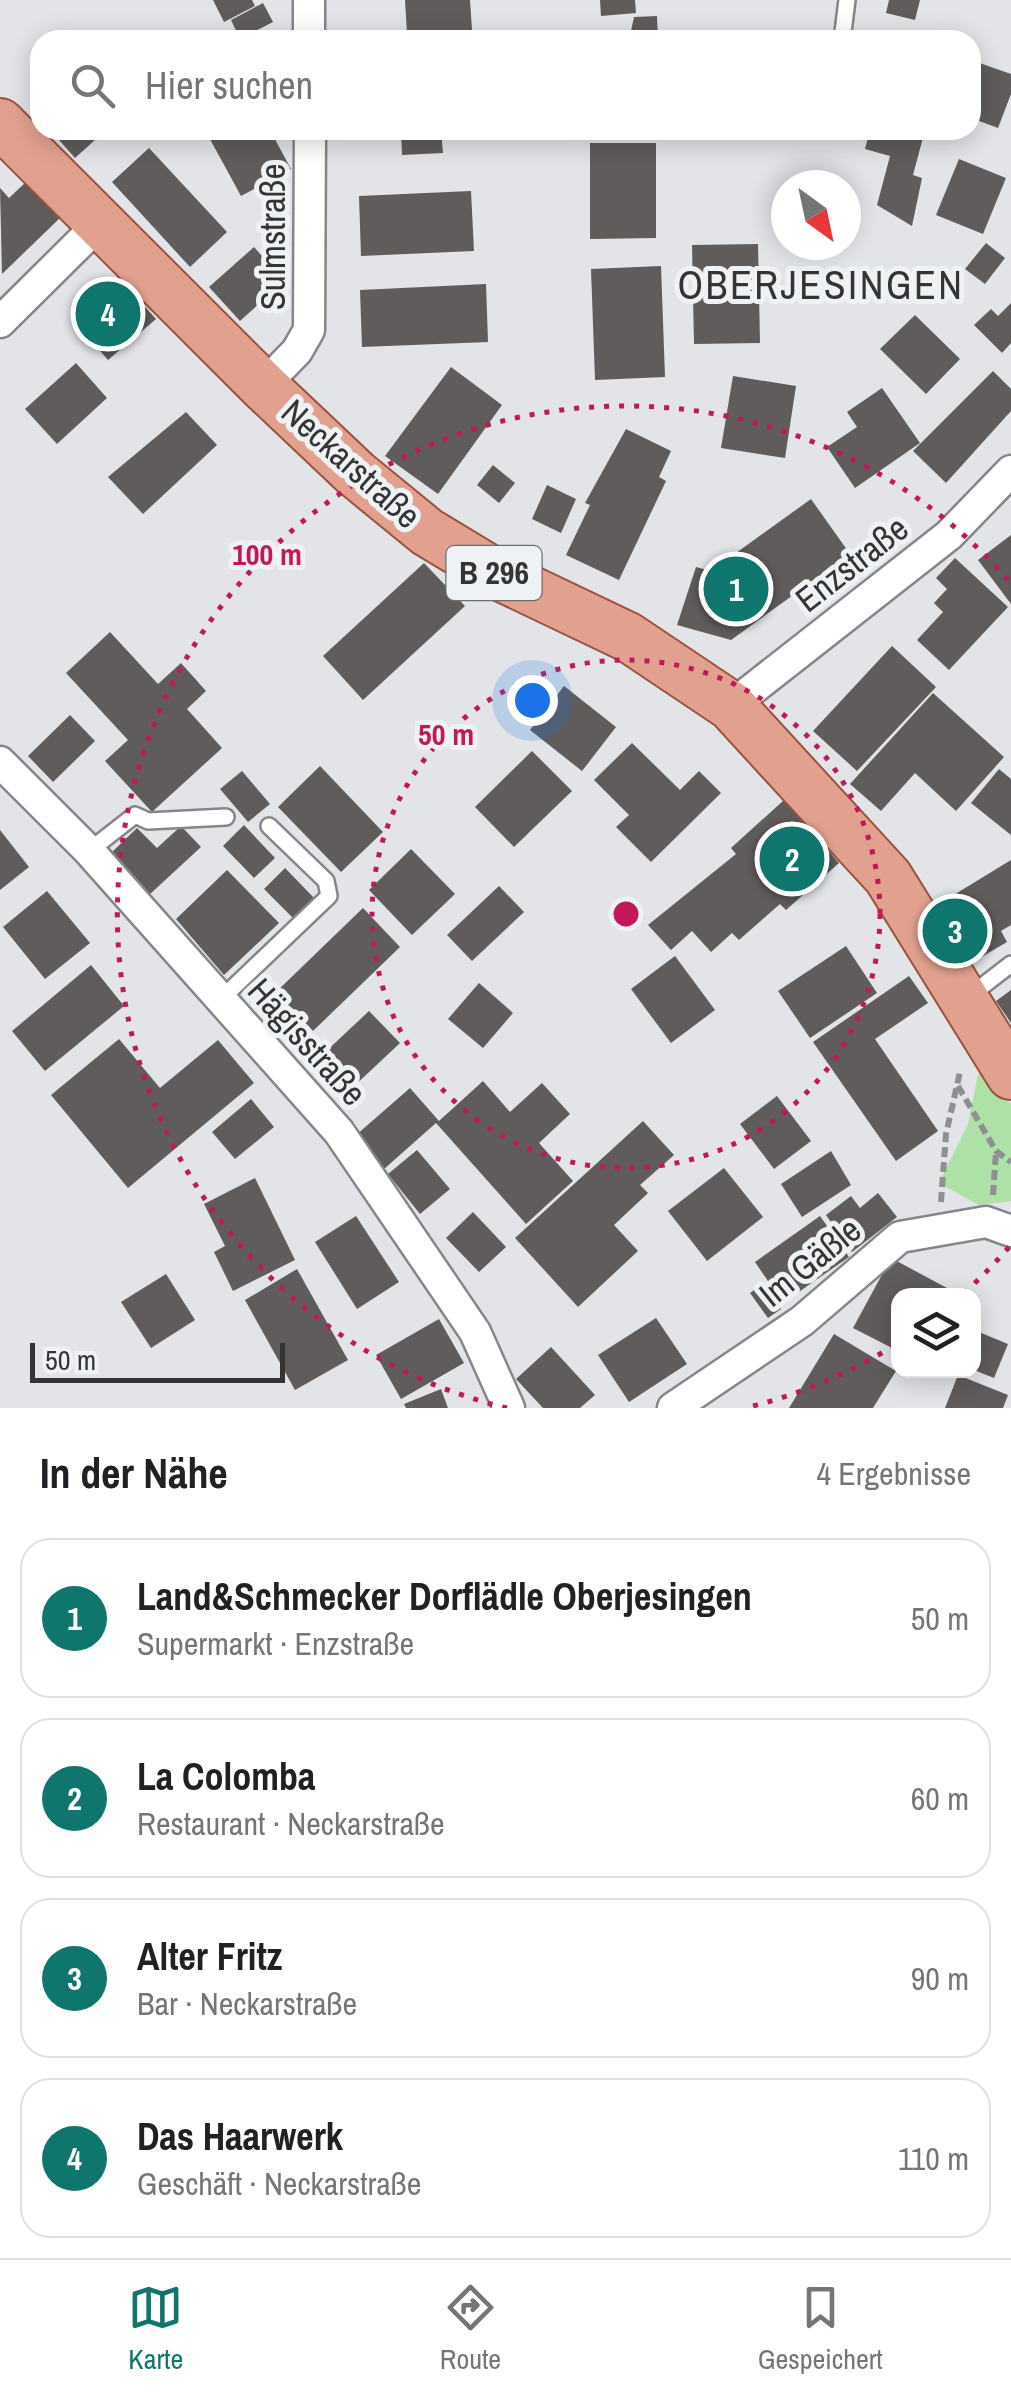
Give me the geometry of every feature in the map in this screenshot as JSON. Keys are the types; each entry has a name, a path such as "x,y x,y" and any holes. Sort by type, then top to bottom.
{"main road":[{"name":"Neckarstraße","path":"0,123 263,386 427,532 500,576 628,637 731,706 888,877 969,1009"},
{"name":"B 296","path":"969,1009 1011,1075"}],"street":[{"path":"308,0 309,30"},
{"name":"Sulmstraße","path":"263,386 297,351 310,330 310,140"},
{"path":"0,322 102,221"},
{"name":"Enzstraße","path":"731,706 949,536 1011,471"},
{"name":"Hägisstraße","path":"0,762 89,851 339,1132 474,1332 509,1408"},
{"name":"Im Gäßle","path":"673,1408 802,1322 900,1237 939,1228 999,1226"}],"lane":[{"path":"843,30 847,0"},
{"path":"89,851 135,815 148,821 226,816"},
{"path":"220,1001 329,896 326,881 269,826"},
{"path":"969,1009 1011,964"}],"path":[{"path":"939,1228 946,1134 969,1009"},
{"path":"957,1085 996,1151 1011,1162"},
{"path":"996,1151 999,1226"}],"green space":[{"path":"986,1068 1011,1105 1011,1201 979,1205 939,1183 968,1124 978,1075"}],"building":[{"path":"213,0 252,0 255,6 224,22"},
{"path":"405,0 470,0 472,30 407,30"},
{"path":"600,0 635,0 636,13 601,16"},
{"path":"889,0 920,0 915,20 886,13"},
{"path":"263,3 273,22 257,30 236,30 231,20"},
{"path":"657,16 658,30 631,30 634,17"},
{"path":"981,64 1011,74 1011,94 998,128 981,122"},
{"path":"59,140 95,140 75,158"},
{"path":"210,140 275,140 291,169 241,196"},
{"path":"401,140 442,140 443,153 402,155"},
{"path":"867,140 922,140 913,175 922,178 912,226 877,205 890,156 865,149"},
{"path":"590,143 656,143 656,238 590,239"},
{"path":"149,148 227,232 190,267 112,182"},
{"path":"959,159 1006,178 983,234 936,215"},
{"path":"26,182 61,217 2,274 0,188 9,198"},
{"path":"471,191 474,251 361,256 359,196"},
{"path":"986,243 1005,258 985,284 965,269"},
{"path":"758,244 760,343 694,344 692,245"},
{"path":"254,247 284,281 240,321 209,287"},
{"path":"661,266 665,377 595,380 591,269"},
{"path":"118,277 156,319 108,360 72,318"},
{"path":"486,284 488,342 362,347 360,290"},
{"path":"1011,303 1011,343 1002,353 974,325 991,309 998,316"},
{"path":"915,315 960,359 926,394 880,349"},
{"path":"76,363 107,398 57,444 25,409"},
{"path":"451,367 502,405 438,494 385,456"},
{"path":"993,371 1011,389 1011,411 946,483 913,451"},
{"path":"733,376 796,386 785,458 721,448"},
{"path":"882,388 920,443 855,488 827,447 857,427 847,412"},
{"path":"186,412 217,445 143,514 108,477"},
{"path":"626,429 671,451 659,477 666,481 619,580 566,555 590,505 585,503"},
{"path":"493,465 515,483 499,503 477,485"},
{"path":"547,485 576,499 561,533 532,519"},
{"path":"811,499 850,554 731,640 677,625 696,567 711,571"},
{"path":"1011,535 1011,604 978,560"},
{"path":"955,558 1008,607 949,670 917,640 943,612 934,603 947,589 936,578"},
{"path":"424,563 465,606 363,700 323,656"},
{"path":"110,632 158,684 181,663 206,691 187,709 222,748 152,812 105,761 128,740 66,673"},
{"path":"892,646 936,687 857,771 813,731"},
{"path":"564,686 616,727 582,771 530,730"},
{"path":"933,693 1004,757 956,811 915,773 881,811 850,784"},
{"path":"70,715 95,741 53,782 28,756"},
{"path":"632,743 680,790 699,771 721,793 651,862 616,827 629,815 594,780"},
{"path":"532,751 572,791 514,847 475,807"},
{"path":"320,766 383,832 341,872 278,807"},
{"path":"999,769 1011,779 1011,835 971,803"},
{"path":"242,771 270,804 248,822 220,789"},
{"path":"784,800 839,863 786,910 780,904 739,940 732,933 711,952 692,931 671,950 648,925 736,854 731,848"},
{"path":"244,825 275,858 254,878 223,846"},
{"path":"181,826 201,847 149,895 110,854 137,828 157,848"},
{"path":"0,830 29,867 0,890"},
{"path":"411,849 455,894 412,935 369,890"},
{"path":"1011,860 1011,925 1001,931 1007,942 973,962 939,904"},
{"path":"285,868 317,901 296,921 264,889"},
{"path":"227,870 279,923 224,975 176,919"},
{"path":"499,886 524,912 472,961 447,935"},
{"path":"47,891 90,943 45,979 3,927"},
{"path":"363,908 400,947 313,1031 276,992"},
{"path":"846,946 877,993 810,1038 778,991"},
{"path":"675,956 715,1010 671,1043 631,989"},
{"path":"91,965 124,1006 45,1071 12,1031"},
{"path":"909,976 928,1003 875,1039 938,1131 896,1161 813,1042"},
{"path":"479,983 513,1013 483,1048 448,1019"},
{"path":"1011,990 1011,1023 996,1001"},
{"path":"369,1011 400,1043 351,1089 320,1057"},
{"path":"119,1039 160,1088 218,1040 254,1083 128,1188 51,1095"},
{"path":"483,1081 510,1112 542,1083 570,1114 539,1143 573,1181 526,1224 436,1123 384,1169 355,1136 410,1088 439,1121"},
{"path":"777,1096 811,1141 774,1169 740,1124"},
{"path":"251,1099 274,1127 235,1159 212,1132"},
{"path":"643,1121 674,1155 640,1185 648,1193 614,1225 638,1251 578,1307 515,1238"},
{"path":"417,1150 450,1189 420,1214 388,1174"},
{"path":"831,1151 851,1185 802,1217 781,1184"},
{"path":"724,1168 763,1217 707,1261 668,1211"},
{"path":"255,1178 295,1260 233,1291 214,1252 225,1246 204,1204"},
{"path":"878,1193 897,1217 852,1252 826,1215 851,1196 860,1208"},
{"path":"473,1212 506,1247 479,1272 446,1238"},
{"path":"356,1216 399,1282 357,1309 315,1242"},
{"path":"820,1216 849,1257 783,1303 755,1262"},
{"path":"891,1258 947,1288 891,1288 891,1347 853,1328"},
{"path":"297,1269 348,1360 295,1390 245,1300"},
{"path":"166,1274 195,1320 151,1348 121,1302"},
{"path":"763,1284 781,1309 768,1318 750,1293"},
{"path":"656,1318 687,1364 629,1402 598,1355"},
{"path":"439,1319 464,1363 401,1399 376,1355"},
{"path":"981,1333 1008,1344 994,1378 981,1373"},
{"path":"834,1334 891,1368 892,1378 873,1408 789,1408"},
{"path":"551,1347 595,1395 580,1408 543,1408 516,1379"},
{"path":"957,1378 1008,1395 1003,1408 945,1408"},
{"path":"441,1389 448,1408 406,1408 404,1404"}],"place":[{"name":"Das Haarwerk","path":"108,314"},
{"name":"Land&Schmecker Dorflädle Oberjesingen","path":"736,589"},
{"name":"La Colomba","path":"792,859"},
{"name":"Alter Fritz","path":"955,931"}],"district":[{"name":"OBERJESINGEN","path":"821,285"}]}
